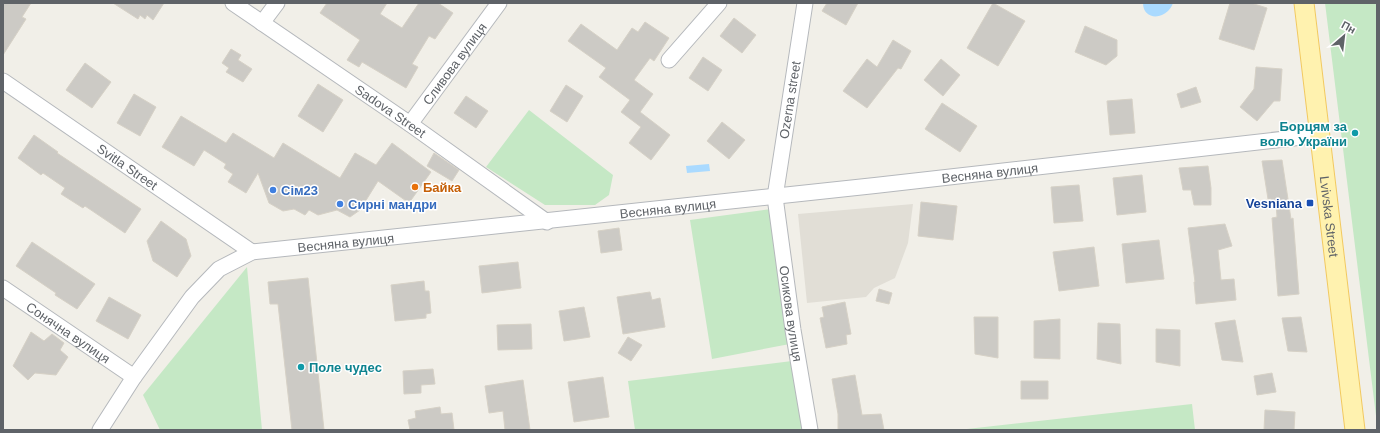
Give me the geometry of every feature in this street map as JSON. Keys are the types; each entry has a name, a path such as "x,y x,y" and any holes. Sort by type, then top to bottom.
{"main road":[{"name":"Lvivska Street","path":"1304,3 1355,430"}],"street":[{"name":"Sadova Street","path":"233,3 410,124 547,222"},
{"path":"262,23 277,3"},
{"name":"Сливова вулиця","path":"410,124 499,3"},
{"path":"669,60 719,3"},
{"name":"Ozerna street","path":"775,197 805,3"},
{"name":"Svitla Street","path":"3,81 252,252"},
{"name":"Весняна вулиця","path":"100,430 134,377 192,297 219,269 252,252 547,222 1320,135"},
{"name":"Осикова вулиця","path":"775,197 793,330 810,430"},
{"name":"Сонячна вулиця","path":"3,288 134,377"}],"shaded area":[{"path":"913,204 908,243 895,278 874,288 866,297 807,303 798,214"}],"green space":[{"path":"1325,3 1377,3 1377,424"},
{"path":"529,110 613,175 609,195 595,205 545,205 486,167"},
{"path":"771,209 795,343 712,359 690,220"},
{"path":"247,267 262,430 160,430 143,395"},
{"path":"792,361 803,430 635,430 628,381"},
{"path":"1192,404 1195,430 958,430"}],"water":[{"path":"1143,3 1173,3 1164,14 1160,16 1152,16 1146,12"},
{"path":"709,164 710,171 687,173 686,166"}],"building":[{"path":"3,3 31,3 22,17 26,19 3,55"},
{"path":"113,3 164,3 153,20 147,15 145,19 140,15 138,19"},
{"path":"327,3 387,3 380,14 402,28 419,3 438,3 453,13 435,39 429,36 412,64 418,67 406,88 362,62 359,67 347,60 360,40 320,13"},
{"path":"827,3 858,3 846,25 822,11"},
{"path":"993,3 1025,21 998,66 967,48"},
{"path":"1230,3 1251,3 1267,8 1254,50 1219,39"},
{"path":"734,18 756,35 742,53 720,36"},
{"path":"645,22 669,38 654,61 650,58 634,80 653,94 640,112 670,135 651,160 629,143 641,127 621,112 630,100 599,77 606,68 568,41 581,24 617,50 632,28 638,32"},
{"path":"1085,26 1117,40 1117,56 1106,65 1075,52"},
{"path":"893,40 911,51 901,69 898,68 867,108 843,91 867,59 877,67"},
{"path":"231,49 241,55 238,60 252,69 243,82 226,72 229,68 222,63"},
{"path":"703,57 722,70 708,91 689,78"},
{"path":"941,59 960,75 943,96 924,80"},
{"path":"85,63 111,82 92,108 66,90"},
{"path":"1256,67 1282,69 1280,101 1274,101 1257,121 1240,107 1254,89"},
{"path":"318,84 343,100 323,132 298,116"},
{"path":"566,85 583,96 567,122 550,111"},
{"path":"1196,87 1201,102 1181,108 1177,94"},
{"path":"134,94 156,107 140,136 117,123"},
{"path":"466,96 488,111 476,128 454,113"},
{"path":"1132,99 1135,133 1110,135 1107,101"},
{"path":"942,103 977,126 960,152 925,129"},
{"path":"181,116 226,143 233,133 274,158 283,143 340,178 355,153 376,165 392,143 431,172 409,203 378,181 360,210 350,217 337,210 318,215 309,210 305,215 294,209 283,211 269,203 258,173 246,193 228,182 233,174 224,168 226,164 204,150 194,166 162,147"},
{"path":"722,122 745,140 729,159 707,141"},
{"path":"34,135 58,152 57,153 141,209 125,233 85,206 83,208 61,194 65,188 43,173 41,175 18,158"},
{"path":"434,153 459,170 452,181 427,166"},
{"path":"1282,160 1291,219 1293,218 1299,294 1278,296 1272,218 1277,217 1276,203 1271,203 1271,199 1268,199 1262,161"},
{"path":"1208,166 1211,188 1211,205 1194,205 1191,190 1183,190 1179,168"},
{"path":"1142,175 1146,212 1117,215 1113,178"},
{"path":"1079,185 1083,221 1054,223 1051,187"},
{"path":"921,202 957,206 953,240 918,236"},
{"path":"161,221 186,239 191,256 177,277 153,261 147,241"},
{"path":"1225,224 1232,246 1218,250 1221,280 1234,279 1236,300 1196,304 1195,282 1188,228"},
{"path":"619,228 622,250 601,253 598,231"},
{"path":"1159,240 1164,279 1126,283 1122,244"},
{"path":"32,242 95,284 77,309 55,295 56,293 16,266"},
{"path":"1094,247 1099,286 1059,291 1053,252"},
{"path":"518,262 521,288 482,293 479,266"},
{"name":"Поле чудес","path":"308,278 324,430 292,430 278,304 270,304 268,282"},
{"path":"424,281 425,291 429,291 431,313 426,314 426,318 395,321 391,285"},
{"path":"879,289 892,293 889,304 876,301"},
{"path":"650,292 652,300 660,298 665,327 623,334 617,297"},
{"path":"109,297 141,315 128,339 96,321"},
{"path":"845,302 851,334 846,335 847,344 826,348 820,318 824,317 822,307"},
{"path":"584,307 590,337 564,341 559,311"},
{"path":"974,317 998,317 998,358 975,354"},
{"path":"1301,317 1307,352 1288,351 1282,318"},
{"path":"1060,319 1060,359 1034,358 1034,321"},
{"path":"1235,320 1243,362 1222,360 1215,323"},
{"path":"1098,323 1120,324 1121,364 1097,359"},
{"path":"531,324 532,349 498,350 497,325"},
{"path":"1156,329 1180,330 1180,366 1156,362"},
{"path":"31,332 44,341 52,334 64,343 60,350 68,357 56,375 35,373 28,380 13,366"},
{"path":"628,337 642,345 631,361 618,353"},
{"path":"433,369 435,384 421,385 421,393 404,394 403,371"},
{"path":"1272,373 1276,392 1257,395 1254,376"},
{"path":"855,375 862,415 881,414 884,430 838,430 838,414 832,379"},
{"path":"603,377 609,417 574,422 568,382"},
{"path":"523,380 530,430 505,430 503,411 489,413 485,386"},
{"path":"1021,381 1048,381 1048,399 1021,399"},
{"path":"440,407 441,414 452,413 454,430 410,430 408,420 416,418 415,411"},
{"path":"1265,410 1295,412 1294,430 1264,430"}],"place":[{"name":"Борцям за волю України","path":"1355,133"},
{"name":"Байка","path":"415,187"},
{"name":"Сім23","path":"273,190"},
{"name":"Vesniana","path":"1310,203"},
{"name":"Сирні мандри","path":"340,204"},
{"name":"Поле чудес","path":"301,367"}]}
